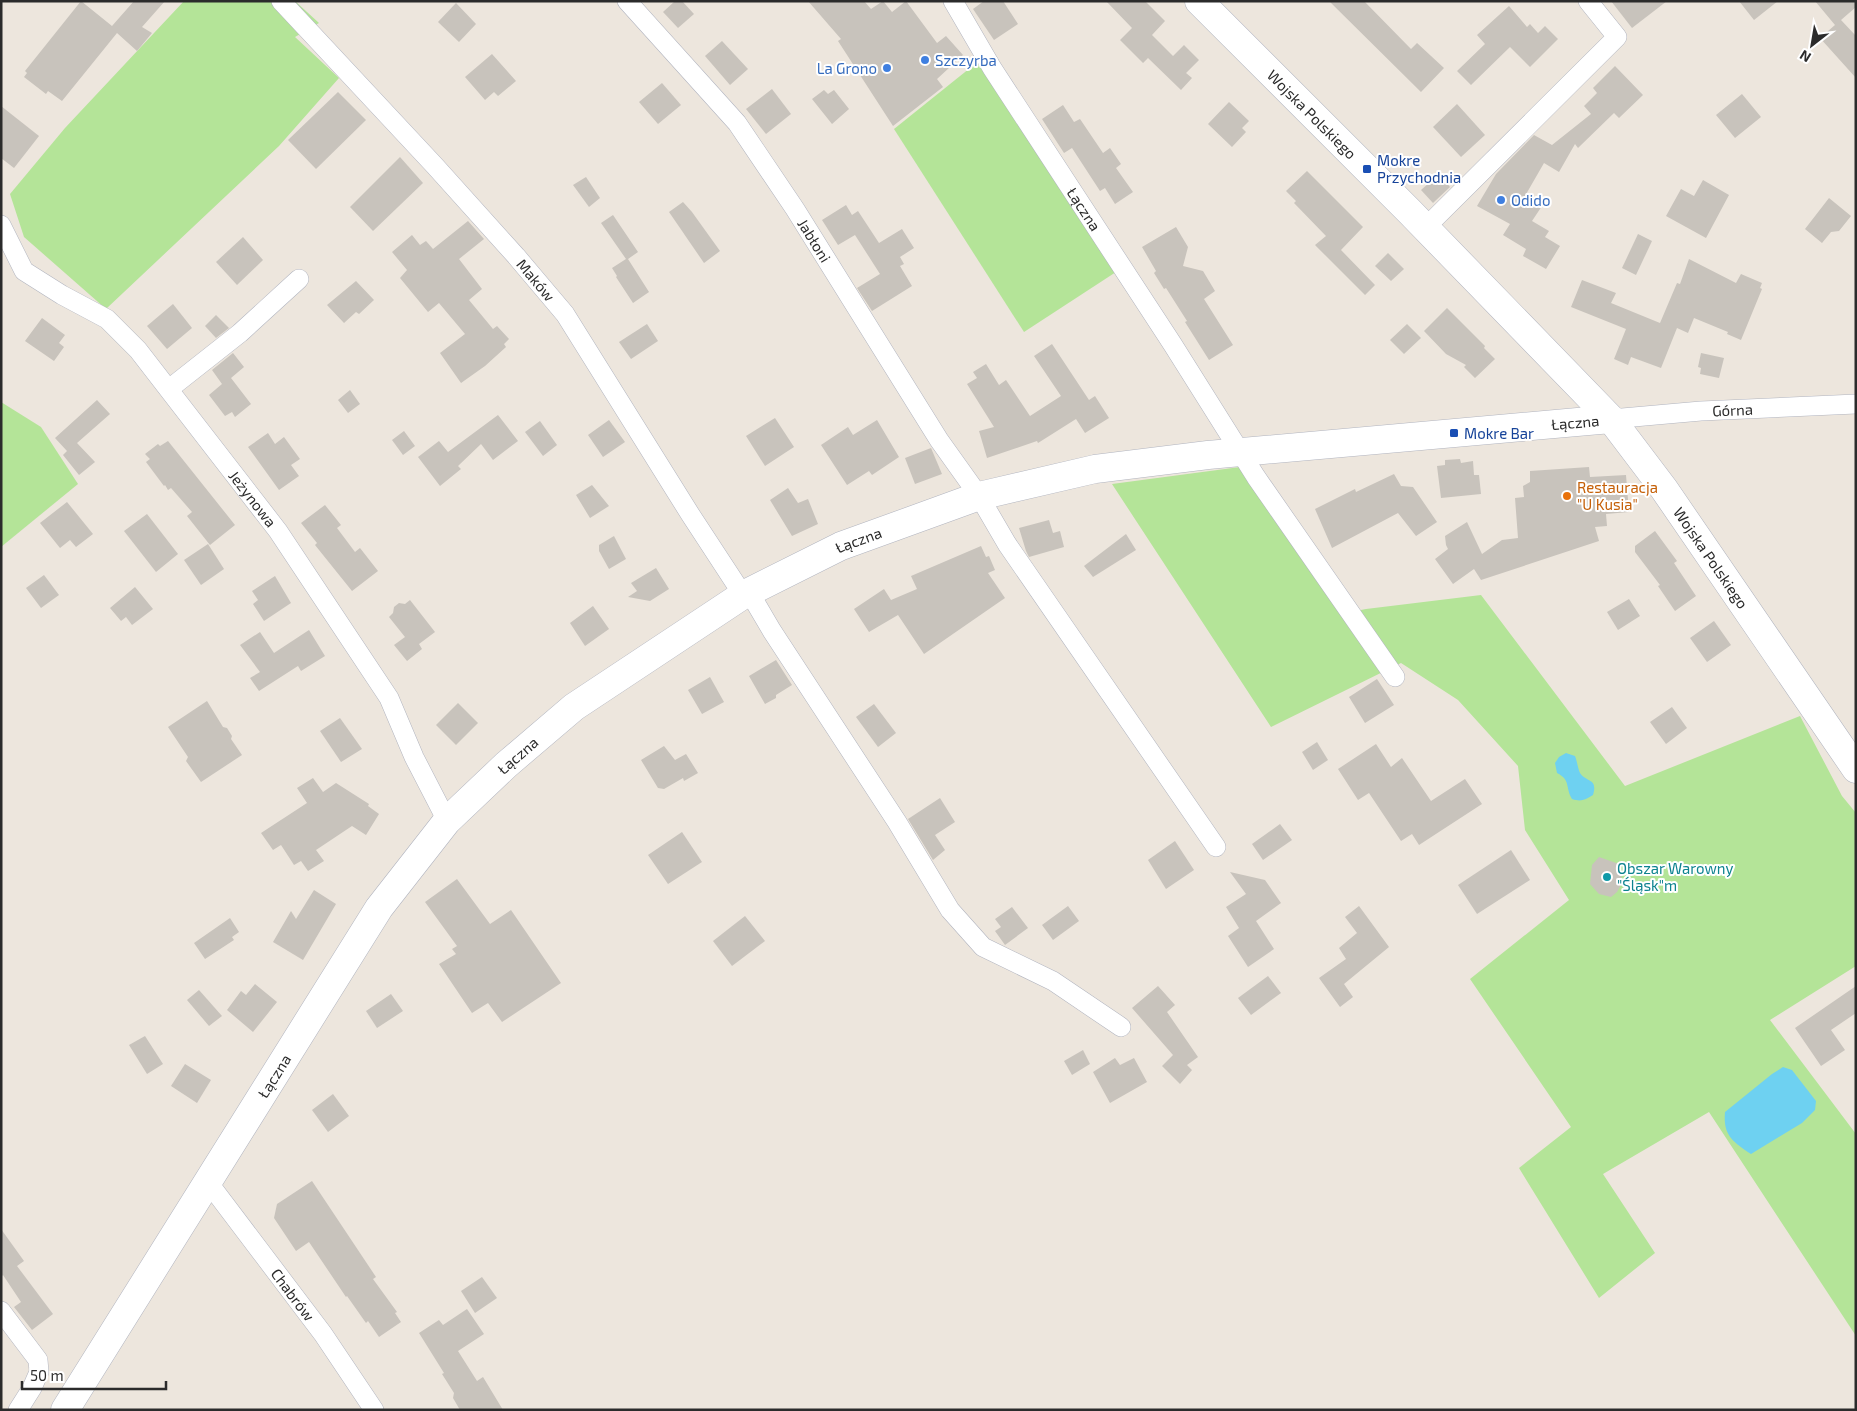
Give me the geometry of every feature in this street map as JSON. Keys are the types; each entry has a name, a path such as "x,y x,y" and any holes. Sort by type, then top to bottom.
{"street":[{"name":"Maków","path":"281,1 448,180 565,314 690,514 772,631 897,822 950,910 983,947 1053,981 1121,1027"},
{"name":"Jabłoni","path":"627,1 737,123 795,209 939,440 979,496 1007,544 1216,847"},
{"name":"Wojska Polskiego","path":"1200,1 1611,419 1664,489 1856,769"},
{"path":"1425,228 1617,36 1588,1"},
{"name":"Łączna","path":"952,2 992,68 1168,337 1256,478 1394,677"},
{"path":"1,225 24,271"},
{"name":"Jeżynowa","path":"1,257 62,295 107,319 138,350 278,531 389,698 414,758 446,821"},
{"path":"169,390 240,333 299,279"},
{"name":"Górna","path":"1611,419 1701,410 1856,404"},
{"name":"Łączna","path":"65,1410 379,908 446,821 506,764 574,707 746,593 841,546 979,496 1095,469 1241,452 1611,419"},
{"name":"Chabrów","path":"208,1182 323,1334 374,1410"},
{"path":"1,1311 38,1360 39,1372 32,1388 18,1410"}],"green space":[{"path":"184,1 295,1 319,23 295,37 339,78 279,146 106,309 24,237 10,194 65,128"},
{"path":"980,60 1116,272 1024,332 894,129"},
{"path":"1,402 41,427 78,484 1,547"},
{"path":"1240,467 1340,614 1481,595 1625,786 1800,716 1842,796 1856,813 1856,966 1770,1020 1856,1134 1856,1336 1709,1112 1603,1174 1655,1253 1599,1298 1519,1168 1571,1127 1470,979 1569,900 1525,830 1518,766 1458,700 1401,663 1271,727 1112,484"}],"water":[{"path":"1566,753 1575,756 1580,773 1593,783 1593,795 1580,800 1572,799 1566,781 1557,773 1555,763 1559,757"},
{"path":"1783,1067 1792,1070 1816,1101 1815,1110 1802,1123 1751,1154 1730,1137 1727,1132 1725,1112"}],"building":[{"path":"81,1 112,26 134,1 165,1 142,27 152,33 137,51 117,33 62,101 48,91 46,94 24,77 27,73 25,71"},
{"path":"675,1 682,1 694,14 678,28 663,12"},
{"path":"808,1 864,1 871,9 883,1 892,12 906,1 937,43 946,36 963,55 937,79 943,87 893,126 838,41 841,39"},
{"path":"984,1 1003,1 1018,24 994,40 973,9"},
{"path":"1106,1 1145,1 1165,21 1152,35 1173,56 1184,45 1199,60 1186,73 1192,78 1181,90 1148,58 1143,63 1120,40 1132,28"},
{"path":"1329,1 1364,1 1411,49 1417,43 1444,68 1421,92"},
{"path":"1611,1 1667,1 1632,28"},
{"path":"1739,1 1778,1 1754,20"},
{"path":"1815,1 1856,1 1856,7 1841,20 1856,36 1856,78 1820,38 1835,25"},
{"path":"456,3 476,24 459,42 438,22"},
{"path":"1509,6 1527,27 1530,24 1538,33 1545,26 1558,39 1530,67 1510,47 1471,85 1457,71 1485,44 1477,35"},
{"path":"722,41 748,69 730,85 705,56"},
{"path":"492,54 516,81 498,96 494,92 485,100 465,77"},
{"path":"1615,66 1643,95 1619,118 1614,113 1578,148 1575,144 1559,172 1544,163 1525,196 1542,206 1532,221 1549,231 1545,237 1560,246 1546,269 1523,256 1526,249 1503,235 1510,224 1477,206 1496,174 1534,135 1552,145 1591,114 1584,106 1597,93 1593,88"},
{"path":"662,83 681,105 658,124 639,102"},
{"path":"772,89 791,114 766,134 746,109"},
{"path":"824,90 828,94 834,90 849,109 832,124 812,99"},
{"path":"338,92 366,120 316,169 288,140"},
{"path":"1742,94 1761,117 1735,138 1716,115"},
{"path":"1229,102 1249,121 1242,128 1246,132 1232,147 1208,124"},
{"path":"1457,104 1485,135 1461,157 1433,127"},
{"path":"1063,105 1074,122 1080,119 1103,153 1110,148 1121,164 1116,168 1133,192 1115,204 1105,188 1100,191 1072,148 1064,153 1042,119"},
{"path":"1,106 39,136 14,168 1,158"},
{"path":"400,157 423,183 373,231 350,207"},
{"path":"1307,171 1363,227 1341,250 1375,285 1365,295 1315,245 1326,236 1294,203 1296,201 1286,191"},
{"path":"1439,174 1450,187 1433,203 1421,190"},
{"path":"586,177 600,198 589,207 573,185"},
{"path":"1703,180 1729,195 1706,238 1666,216 1681,189 1694,196"},
{"path":"1829,198 1851,216 1839,231 1831,232 1822,243 1805,229"},
{"path":"683,202 720,251 704,263 669,212"},
{"path":"846,205 852,215 858,211 879,243 902,229 914,248 900,257 904,264 900,266 912,286 872,311 857,288 880,274 855,235 838,245 822,220"},
{"path":"613,215 638,252 628,259 649,292 633,303 612,268 626,259 601,223"},
{"path":"468,221 484,239 459,259 482,289 469,300 493,329 497,326 509,339 504,344 506,347 485,366 461,383 440,353 465,334 439,303 428,312 400,278 407,270 392,252 412,235 420,245 426,241 433,249"},
{"path":"1176,227 1188,247 1183,266 1203,271 1215,291 1204,299 1233,345 1209,360 1185,322 1187,321 1154,273 1156,271 1142,247"},
{"path":"1638,234 1652,241 1636,275 1622,268"},
{"path":"243,237 263,260 237,285 216,262"},
{"path":"1388,253 1404,269 1391,281 1375,266"},
{"path":"1689,259 1736,283 1741,274 1762,283 1760,288 1762,289 1741,340 1727,334 1728,332 1694,318 1688,333 1677,328 1661,368 1631,357 1628,365 1614,359 1626,329 1571,307 1582,280 1616,293 1611,303 1660,323 1677,283 1680,284"},
{"path":"356,281 374,300 359,314 356,312 344,323 327,305"},
{"path":"173,304 192,328 167,349 147,326"},
{"path":"1447,308 1485,346 1484,348 1495,359 1475,378 1464,367 1466,365 1446,354 1424,331"},
{"path":"216,315 229,328 216,338 205,326"},
{"path":"42,318 65,335 59,343 64,347 54,361 25,341"},
{"path":"647,324 658,341 631,359 619,342"},
{"path":"1407,324 1421,338 1404,354 1390,340"},
{"path":"1052,344 1089,400 1095,396 1109,418 1085,433 1076,419 1038,443 1037,441 987,458 979,431 994,427 967,384 977,378 973,372 986,364 999,385 1006,380 1030,416 1061,396 1034,356"},
{"path":"233,353 244,367 231,378 251,404 235,417 232,412 225,416 209,395 222,384 212,370"},
{"path":"1701,353 1724,358 1719,378 1700,374 1701,368 1698,367"},
{"path":"350,390 360,404 348,413 338,400"},
{"path":"97,400 110,414 77,443 95,462 79,475 63,455 67,451 55,438"},
{"path":"498,415 518,441 493,460 481,444 458,466 461,469 440,486 418,457 439,441 448,452"},
{"path":"775,418 794,447 765,466 746,436"},
{"path":"609,420 625,442 603,457 588,435"},
{"path":"877,420 899,457 872,475 869,471 847,485 821,445 848,427 853,435"},
{"path":"540,421 557,445 543,456 525,432"},
{"path":"404,431 415,446 403,455 392,440"},
{"path":"268,433 275,444 284,437 300,459 291,465 299,476 279,490 248,447"},
{"path":"168,441 235,525 210,545 187,516 192,512 171,488 168,490 164,486 146,462 150,459 145,454 158,444 160,446"},
{"path":"931,448 942,474 915,484 905,458"},
{"path":"1460,459 1461,463 1473,461 1474,475 1479,475 1481,494 1441,498 1437,466 1445,465 1445,460"},
{"path":"1589,467 1590,477 1626,475 1629,512 1606,514 1607,526 1595,527 1599,541 1481,580 1474,569 1453,584 1435,559 1448,549 1445,536 1467,522 1482,554 1502,540 1518,538 1515,498 1524,497 1523,486 1530,482 1530,471"},
{"path":"1394,474 1401,486 1413,487 1437,522 1416,536 1398,513 1332,548 1315,509 1355,489 1356,492"},
{"path":"592,485 609,506 590,518 576,495"},
{"path":"788,488 798,503 808,499 818,524 792,536 770,500"},
{"path":"67,502 93,534 76,547 70,540 60,548 40,523"},
{"path":"325,505 341,525 337,528 355,552 360,548 378,571 352,591 315,545 317,543 301,523"},
{"path":"147,514 178,554 156,572 124,531"},
{"path":"1049,520 1053,533 1060,531 1064,547 1029,557 1019,528"},
{"path":"1655,531 1677,561 1674,563 1696,596 1675,611 1658,586 1660,585 1635,552 1635,546"},
{"path":"1126,534 1136,550 1093,577 1084,566"},
{"path":"614,536 626,559 609,569 599,551 599,545"},
{"path":"208,544 224,569 201,585 184,560"},
{"path":"981,546 986,557 989,556 995,570 988,573 1005,598 924,654 898,615 869,632 854,609 884,589 891,600 917,589 911,576"},
{"path":"656,568 669,589 650,601 628,597 637,591 631,583"},
{"path":"44,575 59,595 41,608 26,588"},
{"path":"275,576 291,603 264,621 253,604 258,600 252,591"},
{"path":"135,587 153,609 132,625 126,617 121,621 110,608"},
{"path":"1629,599 1640,616 1618,630 1607,612"},
{"path":"410,600 435,632 419,644 422,649 407,661 394,645 405,637 389,617 393,613 394,607 399,603 405,604"},
{"path":"593,606 609,629 585,646 570,623"},
{"path":"1714,621 1731,645 1707,662 1690,638"},
{"path":"309,630 325,656 301,671 298,666 259,691 250,678 260,672 240,645 260,632 274,653"},
{"path":"776,660 792,685 765,704 749,676"},
{"path":"710,677 724,702 702,714 688,690"},
{"path":"1377,679 1394,705 1365,723 1349,697"},
{"path":"207,701 223,727 227,728 232,736 231,739 242,755 201,782 186,761 188,757 168,727"},
{"path":"458,703 478,723 456,745 436,725"},
{"path":"874,704 896,733 878,747 856,717"},
{"path":"1672,707 1687,728 1666,744 1650,722"},
{"path":"340,718 362,749 341,762 320,731"},
{"path":"1317,742 1328,760 1313,770 1302,752"},
{"path":"1376,744 1391,767 1402,758 1431,801 1465,779 1482,804 1419,845 1412,834 1401,841 1369,793 1358,800 1338,769"},
{"path":"664,746 675,760 686,754 698,773 684,781 683,778 664,789 658,788 641,760"},
{"path":"313,778 323,792 336,783 369,804 368,806 379,814 366,835 352,826 316,850 324,861 308,871 301,861 294,865 281,845 273,850 261,833 307,803 297,788"},
{"path":"940,798 955,822 935,835 945,850 933,860 908,819"},
{"path":"1280,824 1292,840 1263,860 1252,844"},
{"path":"682,832 702,862 668,884 648,855"},
{"path":"1175,841 1194,870 1166,889 1148,860"},
{"path":"1511,850 1530,880 1477,914 1458,885"},
{"name":"Obszar Warowny \"Śląsk\"m","path":"1599,857 1619,864 1621,869 1622,883 1617,892 1611,897 1599,894 1590,884 1592,865"},
{"path":"1230,872 1265,880 1281,903 1256,921 1274,949 1248,967 1228,936 1239,928 1226,907 1246,894"},
{"path":"457,879 490,924 511,910 561,983 502,1022 488,1003 472,1013 439,964 456,954 452,949 457,946 425,902"},
{"path":"314,890 336,904 303,960 273,942 291,911 296,919"},
{"path":"1068,906 1079,921 1053,940 1042,925"},
{"path":"1359,906 1389,947 1344,984 1353,997 1340,1007 1319,978 1346,959 1339,948 1357,933 1345,917"},
{"path":"1012,907 1028,928 1005,945 995,931 1001,927 995,919"},
{"path":"745,916 765,941 732,966 713,941"},
{"path":"230,918 239,932 232,937 234,940 205,959 194,943"},
{"path":"1268,976 1281,993 1251,1015 1238,998"},
{"path":"255,984 277,1002 253,1032 227,1010 241,991 246,995"},
{"path":"1158,986 1175,1005 1167,1012 1198,1057 1187,1065 1192,1070 1180,1084 1162,1066 1173,1055 1132,1008"},
{"path":"1856,986 1856,1013 1831,1030 1845,1050 1821,1066 1795,1028"},
{"path":"199,990 222,1016 209,1026 187,1000"},
{"path":"391,994 403,1011 377,1028 366,1011"},
{"path":"145,1036 163,1064 147,1074 129,1045"},
{"path":"1083,1050 1090,1064 1072,1075 1064,1061"},
{"path":"1115,1058 1120,1065 1134,1058 1147,1082 1110,1103 1093,1072"},
{"path":"185,1064 211,1080 197,1103 171,1086"},
{"path":"333,1094 349,1116 328,1132 312,1110"},
{"path":"312,1181 376,1277 373,1279 397,1312 395,1313 401,1322 379,1337 368,1321 366,1323 346,1297 309,1242 296,1251 274,1218 277,1204"},
{"path":"1,1229 24,1261 17,1266 53,1314 32,1330 14,1307 21,1302 3,1275 1,1277"},
{"path":"482,1277 497,1298 475,1313 461,1291"},
{"path":"467,1309 484,1334 458,1351 477,1381 483,1377 503,1410 460,1410 453,1398 454,1393 442,1374 444,1373 419,1333 439,1320 443,1325"}],"place":[{"name":"Szczyrba","path":"925,60"},
{"name":"La Grono","path":"887,68"},
{"name":"Mokre Przychodnia","path":"1367,169"},
{"name":"Odido","path":"1501,200"},
{"name":"Mokre Bar","path":"1454,433"},
{"name":"Restauracja \"U Kusia\"","path":"1567,496"},
{"name":"Obszar Warowny \"Śląsk\"m","path":"1607,877"}]}
